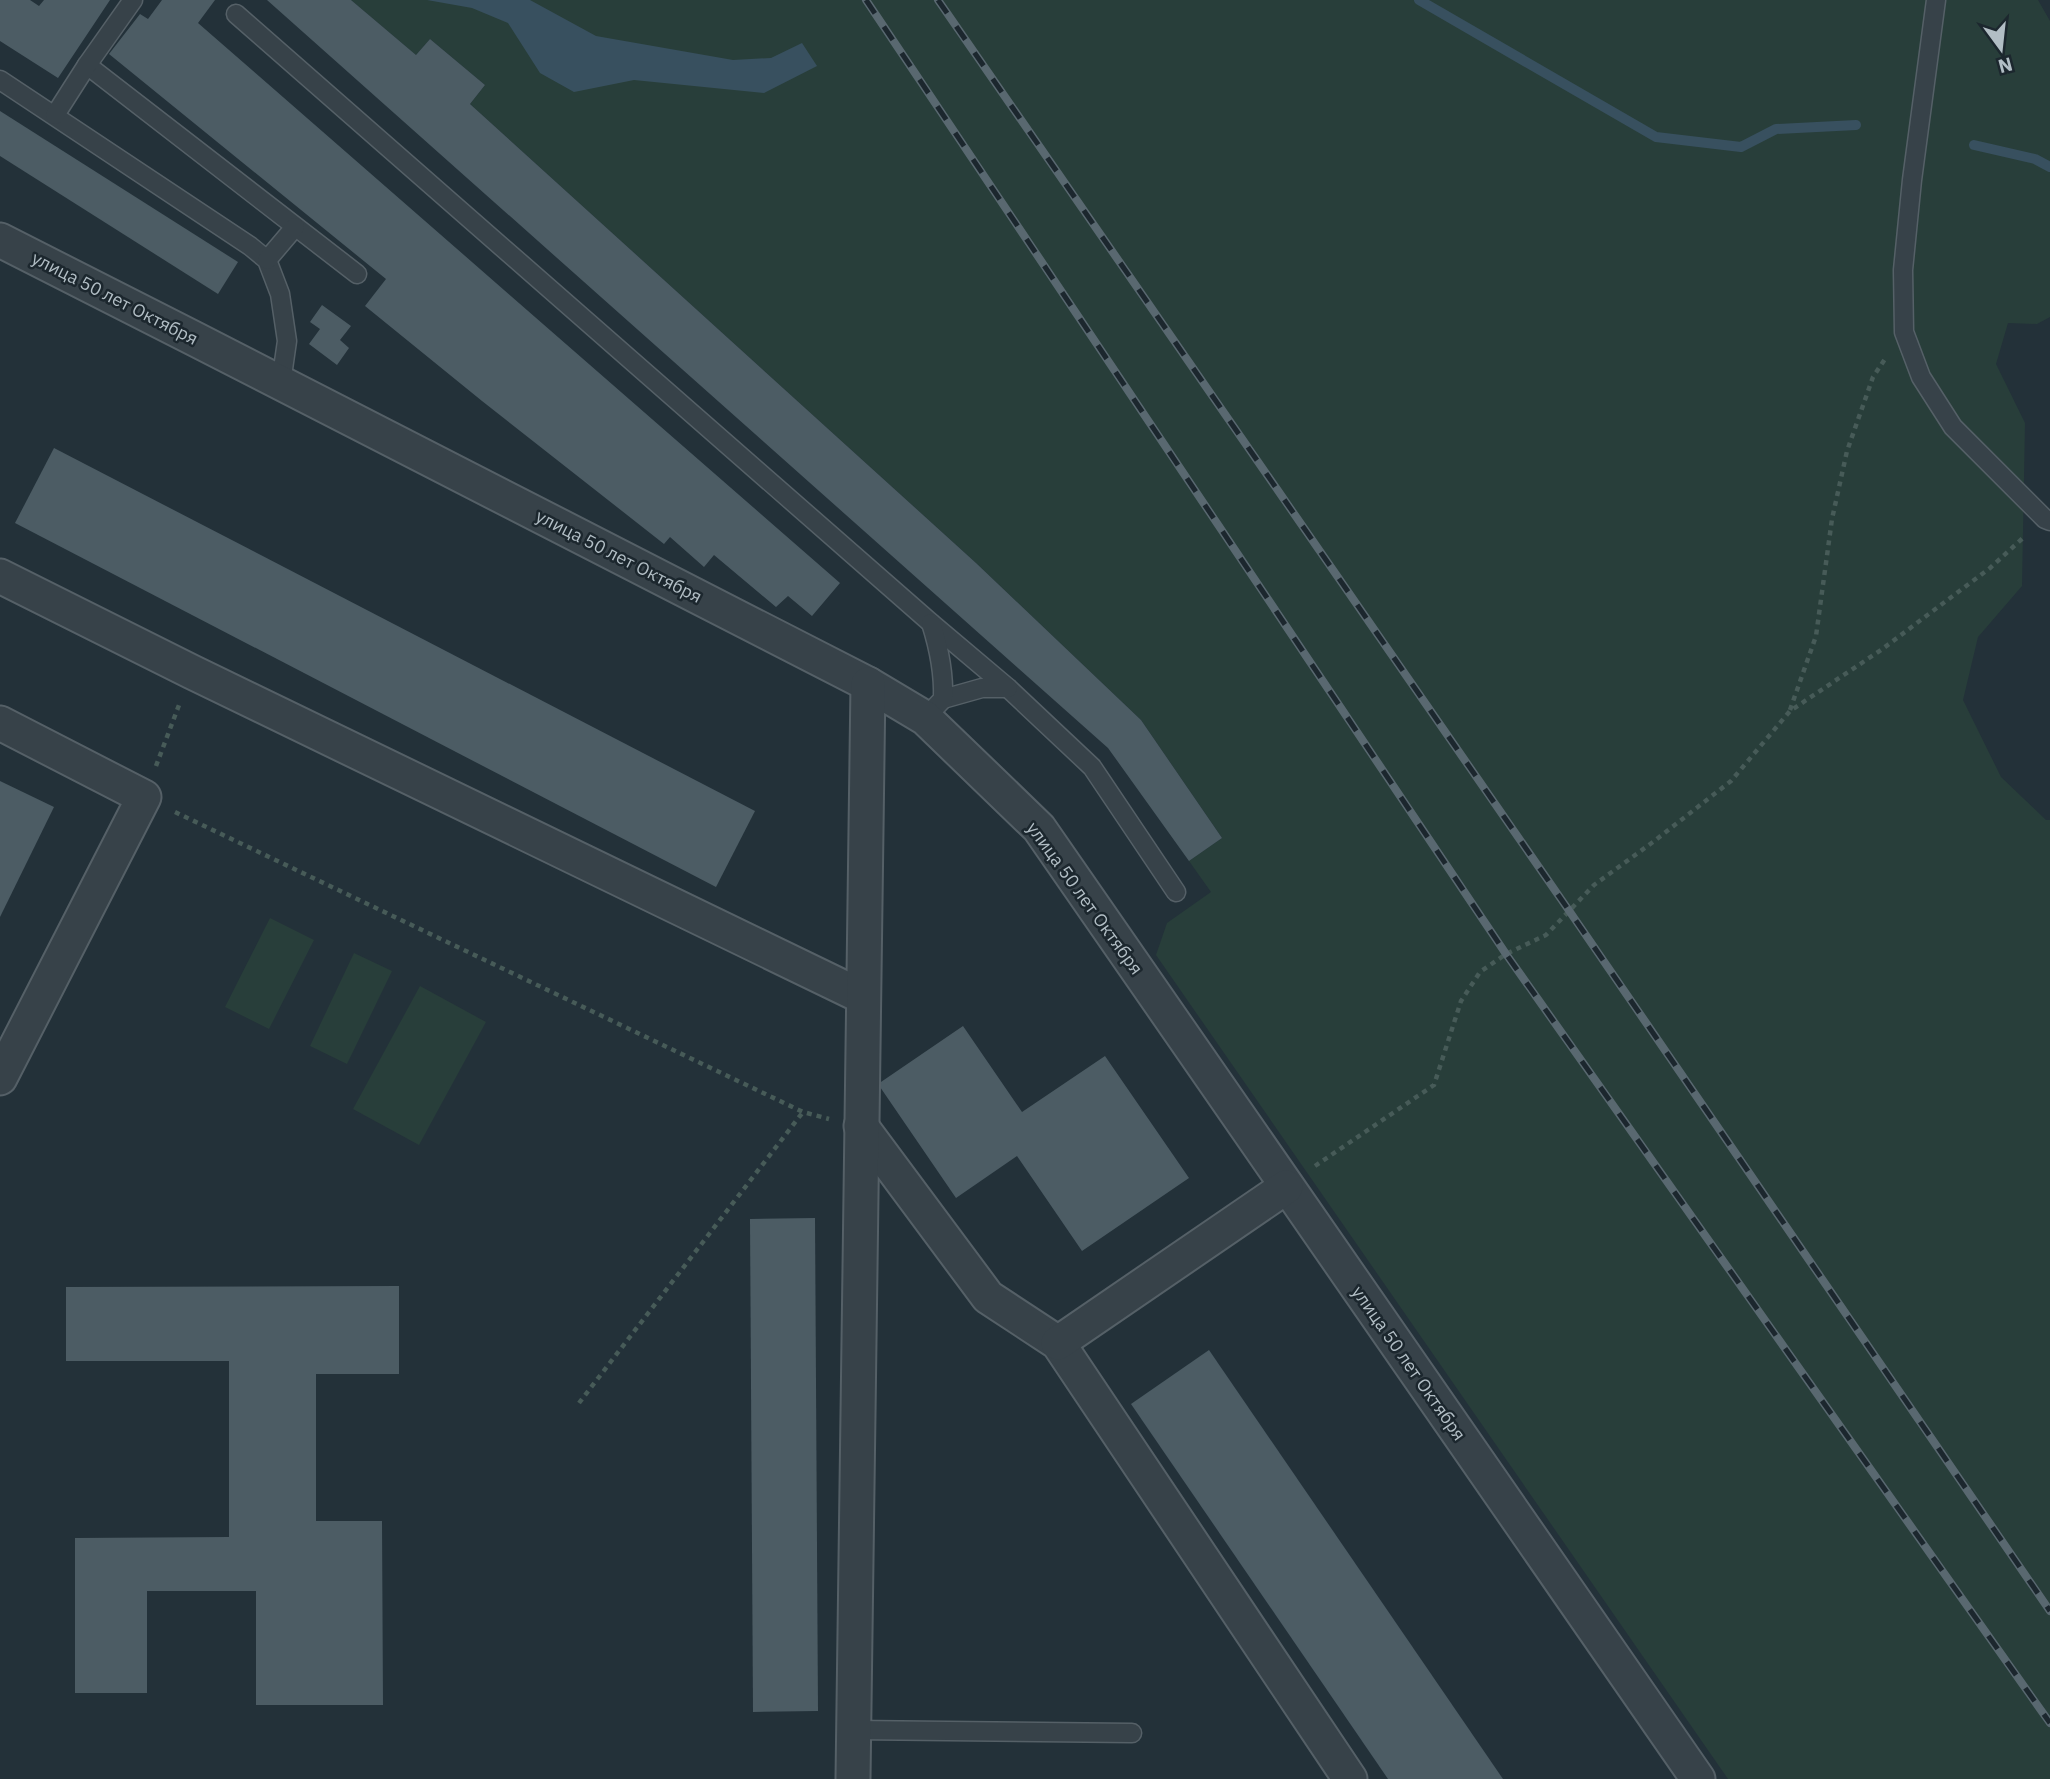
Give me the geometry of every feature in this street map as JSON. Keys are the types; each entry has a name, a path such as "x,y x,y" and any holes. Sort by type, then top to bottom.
{"street":[{"name":"улица 50 лет Октября","path":"0,240 868,684 934,708 1039,828 1698,1779"},
{"path":"0,576 863,997"},
{"path":"853,1779 868,684"},
{"path":"0,723 144,797 0,1078"},
{"path":"861,1126 988,1297 1058,1343 1350,1779"},
{"path":"1058,1343 1286,1186"}],"lane":[{"path":"55,115 133,0"},
{"path":"1936,0 1903,270 1904,332 1921,377 1953,427 2048,520"},
{"path":"236,14 1008,688 1092,767 1176,892"},
{"path":"87,65 357,274"},
{"path":"0,80 250,246 267,260 280,294 287,341 281,383"},
{"path":"267,260 295,227"},
{"path":"931,623 944,681 934,708"},
{"path":"934,708 982,688 1008,688"},
{"path":"853,1730 1132,1733"}],"path":[{"path":"1790,710 1816,636 1832,519 1847,451 1873,377 1904,332"},
{"path":"1286,1186 1434,1085 1461,1001 1480,972 1506,954 1546,935 1594,885 1731,781 1790,710 1892,642 2048,520"},
{"path":"192,672 144,797 803,1112 579,1403"}],"green space":[{"path":"351,0 2038,0 2050,21 2050,317 2037,324 2008,323 1996,364 2025,423 2022,586 1978,637 1963,700 2001,777 2046,820 2050,820 2050,1779 1728,1779 1156,955 1167,923 1211,892 1189,861 1222,838 1141,720 976,563 470,104 485,85 430,39 416,55"},
{"path":"270,918 314,940 269,1029 225,1007"},
{"path":"354,953 392,971 347,1064 310,1046"},
{"path":"420,986 486,1022 419,1145 353,1109"}],"water":[{"path":"427,0 530,0 596,36 733,60 771,58 802,43 817,66 764,93 634,80 574,92 540,73 508,23 472,8"}],"building":[{"path":"0,0 30,0 39,6 44,0 110,0 58,78 0,41"},
{"path":"162,0 215,0 198,23 840,583 812,616 788,596 776,607 714,555 704,567 670,537 664,544 365,306 386,279 109,54 140,14 148,19"},
{"path":"267,0 351,0 416,55 430,39 485,85 470,104 976,563 1141,720 1222,838 1189,861 1108,748"},
{"path":"0,111 238,262 218,294 0,156"},
{"path":"322,305 351,326 340,340 349,348 337,365 309,344 320,329 310,322"},
{"path":"54,448 755,811 716,887 15,523"},
{"path":"0,781 54,807 0,917"},
{"path":"963,1026 1022,1112 1105,1056 1189,1178 1082,1251 1017,1156 956,1198 878,1084"},
{"path":"815,1218 818,1711 753,1712 750,1219"},
{"path":"399,1286 399,1374 316,1374 316,1521 382,1521 383,1705 256,1705 256,1591 147,1591 147,1693 75,1693 75,1538 229,1537 229,1361 66,1361 66,1287"},
{"path":"1209,1350 1503,1779 1388,1779 1131,1404"}],"waterway":[{"path":"1419,0 1656,137 1741,147 1776,129 1856,125"},
{"path":"1974,145 2035,159 2050,167"}],"railway":[{"path":"866,0 1506,954 2050,1723"},
{"path":"938,0 2050,1611"}]}
